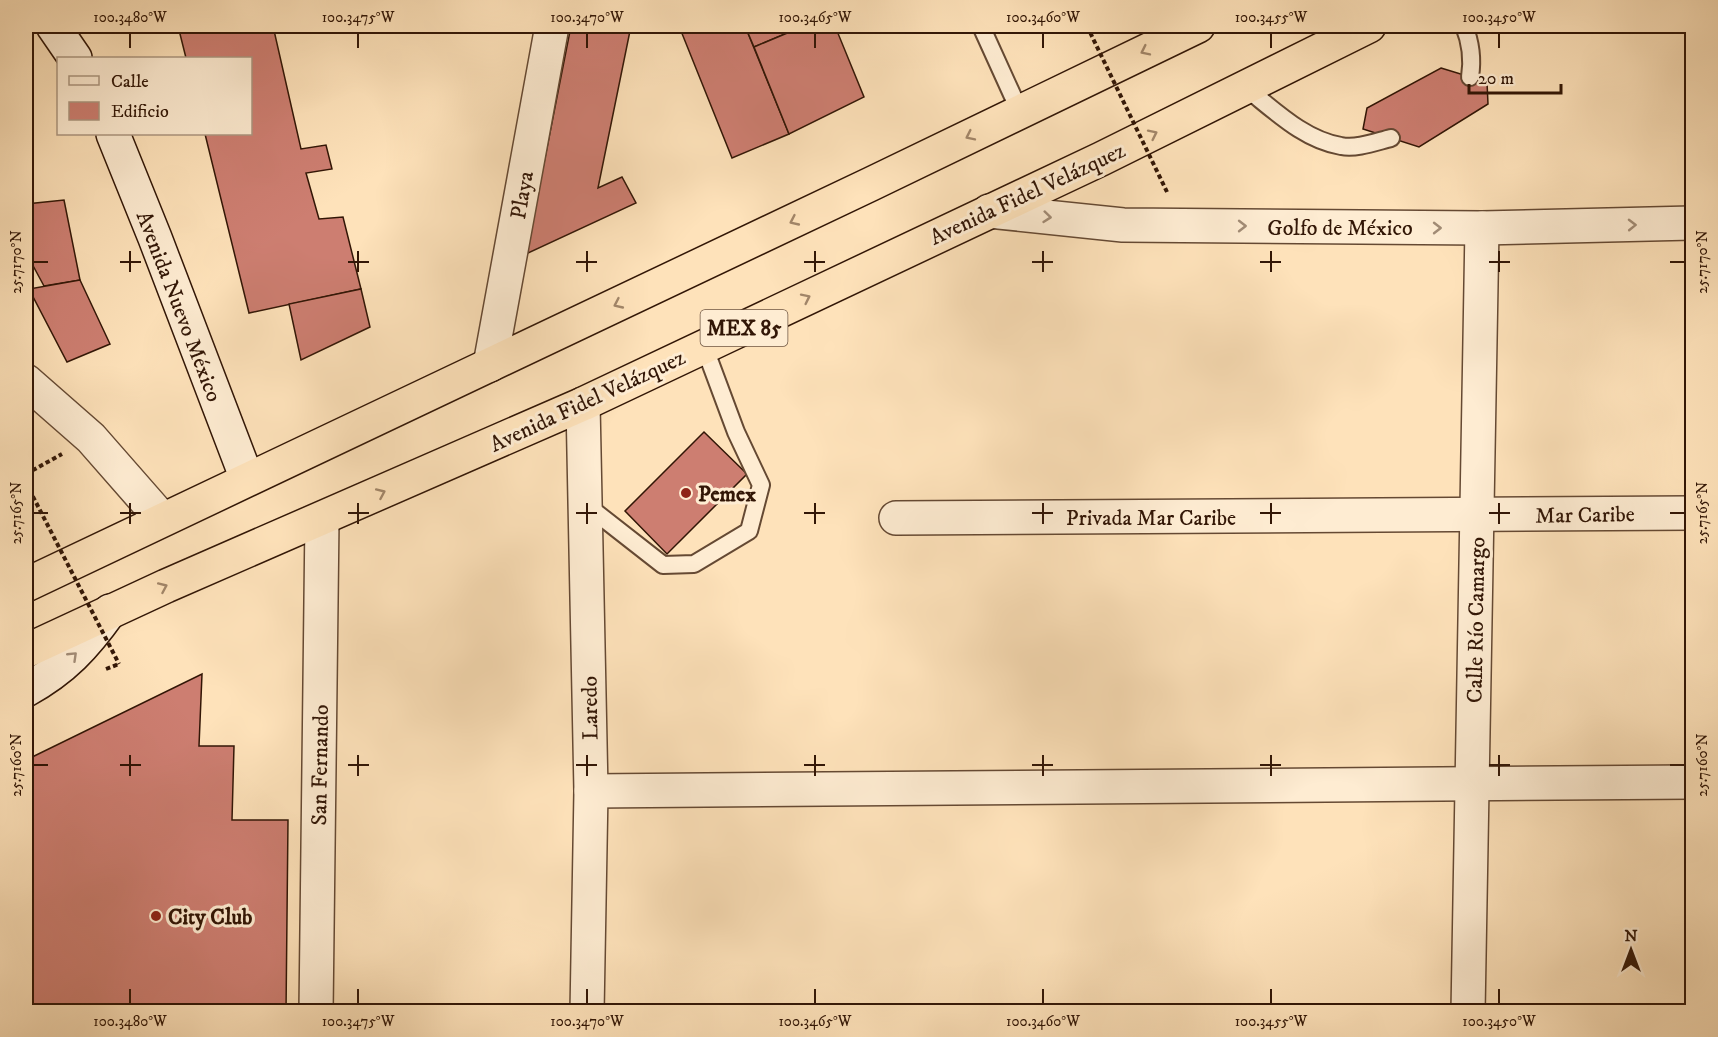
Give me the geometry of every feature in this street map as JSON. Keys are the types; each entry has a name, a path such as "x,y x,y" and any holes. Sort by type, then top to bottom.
{"highway":[{"path":"26,585 1198,26"},
{"name":"Avenida Fidel Velázquez","path":"26,651 110,611 583,404 1101,159 1369,26"}],"street":[{"path":"53,26 74,57"},
{"name":"Playa","path":"490,365 552,26"},
{"name":"Avenida Nuevo México","path":"113,135 247,479"},
{"name":"Golfo de México","path":"989,211 1123,225 1482,228 1692,224"},
{"name":"Calle Río Camargo","path":"1468,1011 1482,228"},
{"path":"26,381 92,438 162,519"},
{"name":"Laredo","path":"583,404 591,791 587,1011"},
{"name":"Mar Caribe","path":"1477,515 1692,513"},
{"name":"Privada Mar Caribe","path":"896,518 1477,515"},
{"name":"San Fernando","path":"316,1011 322,519"},
{"path":"26,690 57,671 74,657 110,611"},
{"path":"591,791 1692,782"}],"lane":[{"path":"981,26 1020,112"},
{"path":"1464,26 1471,45 1473,62 1470,77"},
{"path":"1246,88 1290,123 1317,139 1342,147 1359,146 1391,138"},
{"path":"585,503 663,565 694,564 749,531 761,485 736,432 704,346"}],"path":[{"path":"1087,26 1167,192"},
{"path":"26,474 92,438"},
{"path":"26,483 119,664"}],"building":[{"path":"178,26 273,26 301,149 326,145 332,169 306,173 319,219 343,217 361,289 249,313 205,135 252,135 252,57 186,57"},
{"path":"571,26 631,26 598,188 622,177 636,203 526,254"},
{"path":"679,26 745,26 789,134 732,158"},
{"path":"745,26 804,26 754,47"},
{"path":"804,26 810,26 812,31 835,26 864,97 789,134 754,47"},
{"path":"1441,68 1487,82 1488,104 1419,147 1363,129 1367,108"},
{"path":"64,200 80,280 44,286 31,262 26,262 26,204"},
{"path":"80,280 110,344 67,362 29,289"},
{"path":"361,289 370,327 301,360 289,304"},
{"name":"Pemex","path":"704,432 747,474 667,554 625,511"},
{"name":"City Club","path":"202,674 199,746 234,746 232,820 288,820 286,1012 26,1012 26,760"}],"place":[{"name":"Pemex","path":"686,493"},
{"name":"City Club","path":"156,916"}]}
